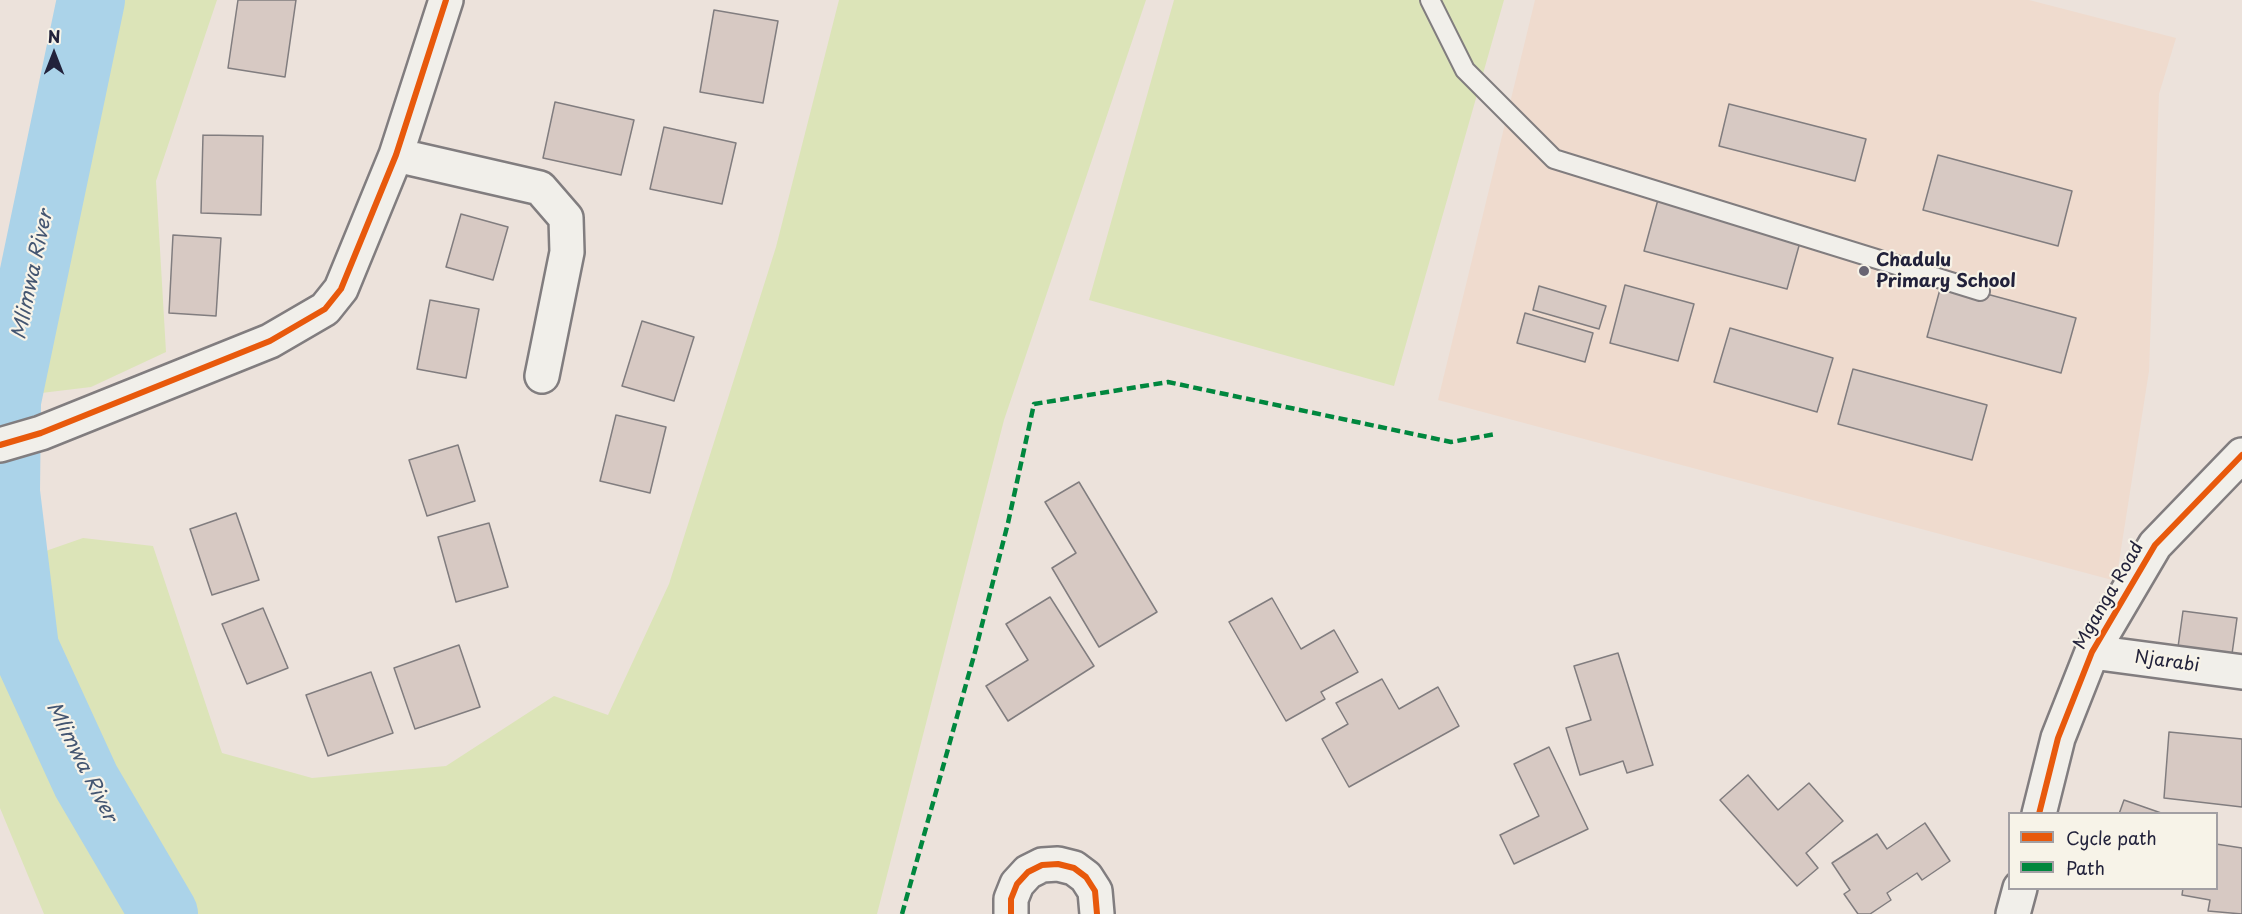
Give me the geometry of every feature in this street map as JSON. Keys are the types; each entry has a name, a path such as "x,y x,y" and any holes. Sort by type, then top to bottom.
{"street":[{"path":"0,445 41,432 270,341 325,309 341,289 396,156 446,0"},
{"path":"396,156 540,188 566,218 567,252 542,376"},
{"name":"Mganga Road","path":"2039,812 2058,738 2092,652 2155,545 2242,455"},
{"name":"Njarabi","path":"2092,652 2242,672"},
{"path":"1011,914 1011,899 1023,878 1042,865 1058,864 1074,868 1086,877 1095,891 1096,914"},
{"path":"2013,914 2019,890"}],"lane":[{"path":"1430,0 1465,70 1554,159 1980,291"}],"shaded area":[{"name":"Chadulu Primary School","path":"1535,0 2029,0 2176,38 2159,94 2149,371 2116,581 1438,400"}],"green space":[{"path":"62,0 217,0 156,181 166,352 91,387 0,398 0,274 46,117"},
{"path":"839,0 1146,0 1004,420 877,914 44,914 0,808 0,567 83,538 153,546 222,753 312,778 446,766 554,696 608,715 669,584 776,247"},
{"path":"1174,0 1504,0 1394,386 1089,300"}],"building":[{"path":"238,0 296,0 285,77 228,68"},
{"path":"714,10 778,21 763,103 700,92"},
{"path":"555,102 634,120 621,175 543,158"},
{"path":"1729,104 1866,139 1855,181 1719,146"},
{"path":"664,127 736,143 722,204 650,189"},
{"path":"203,135 263,136 261,215 201,213"},
{"path":"1938,155 2072,191 2058,246 1923,210"},
{"path":"1659,196 1802,235 1787,289 1644,251"},
{"path":"461,214 508,227 493,280 446,267"},
{"path":"173,235 221,238 216,316 169,313"},
{"path":"1942,282 2076,318 2061,373 1927,337"},
{"path":"1625,285 1694,304 1678,361 1610,343"},
{"path":"1539,286 1606,306 1599,329 1533,310"},
{"path":"430,300 479,309 466,378 417,369"},
{"path":"1525,313 1593,333 1585,362 1517,343"},
{"path":"642,321 694,337 674,401 622,386"},
{"path":"1730,328 1833,358 1817,412 1714,382"},
{"path":"1853,369 1987,405 1972,460 1838,424"},
{"path":"616,415 666,427 650,493 600,481"},
{"path":"458,445 475,501 427,516 409,460"},
{"path":"1079,482 1157,612 1099,647 1052,568 1076,553 1045,502"},
{"path":"236,513 259,580 212,595 190,529"},
{"path":"489,523 508,587 456,602 438,537"},
{"path":"1050,597 1094,666 1008,721 986,686 1028,660 1006,624"},
{"path":"1272,598 1301,649 1334,630 1358,672 1321,692 1325,699 1286,721 1229,622"},
{"path":"263,608 288,668 247,684 222,624"},
{"path":"2183,611 2237,618 2232,654 2178,647"},
{"path":"459,645 480,707 415,729 394,668"},
{"path":"1618,653 1653,765 1627,773 1623,761 1580,775 1566,728 1591,720 1574,666"},
{"path":"371,672 393,733 328,756 306,695"},
{"path":"1382,679 1399,709 1438,687 1459,726 1349,787 1322,739 1348,724 1336,703"},
{"path":"2169,732 2242,739 2242,807 2164,798"},
{"path":"1549,747 1588,829 1514,864 1500,835 1539,816 1514,764"},
{"path":"1748,775 1778,810 1809,783 1843,821 1806,853 1818,868 1797,886 1720,800"},
{"path":"2124,800 2158,812 2120,812"},
{"path":"1925,823 1950,861 1922,880 1917,873 1887,893 1891,900 1870,914 1858,914 1844,894 1850,890 1832,863 1877,834 1887,849"},
{"path":"2218,844 2242,848 2242,914 2208,911 2210,900 2182,895 2183,890 2218,890"}],"waterway":[{"name":"Mlimwa River","path":"91,0 7,401 6,492 25,648 86,781 164,914"}],"marked path":[{"path":"902,914 975,652 1008,523 1034,404 1168,382 1451,442 1496,434"}],"cycle path":[{"path":"0,445 41,433 270,341 325,309 341,289 396,155 446,0"},
{"path":"2040,812 2058,738 2092,652 2155,545 2242,455"},
{"path":"1011,914 1011,899 1017,884 1028,872 1042,865 1058,864 1074,868 1086,877 1095,891 1097,914"}],"place":[{"name":"Chadulu Primary School","path":"1864,271"}]}
